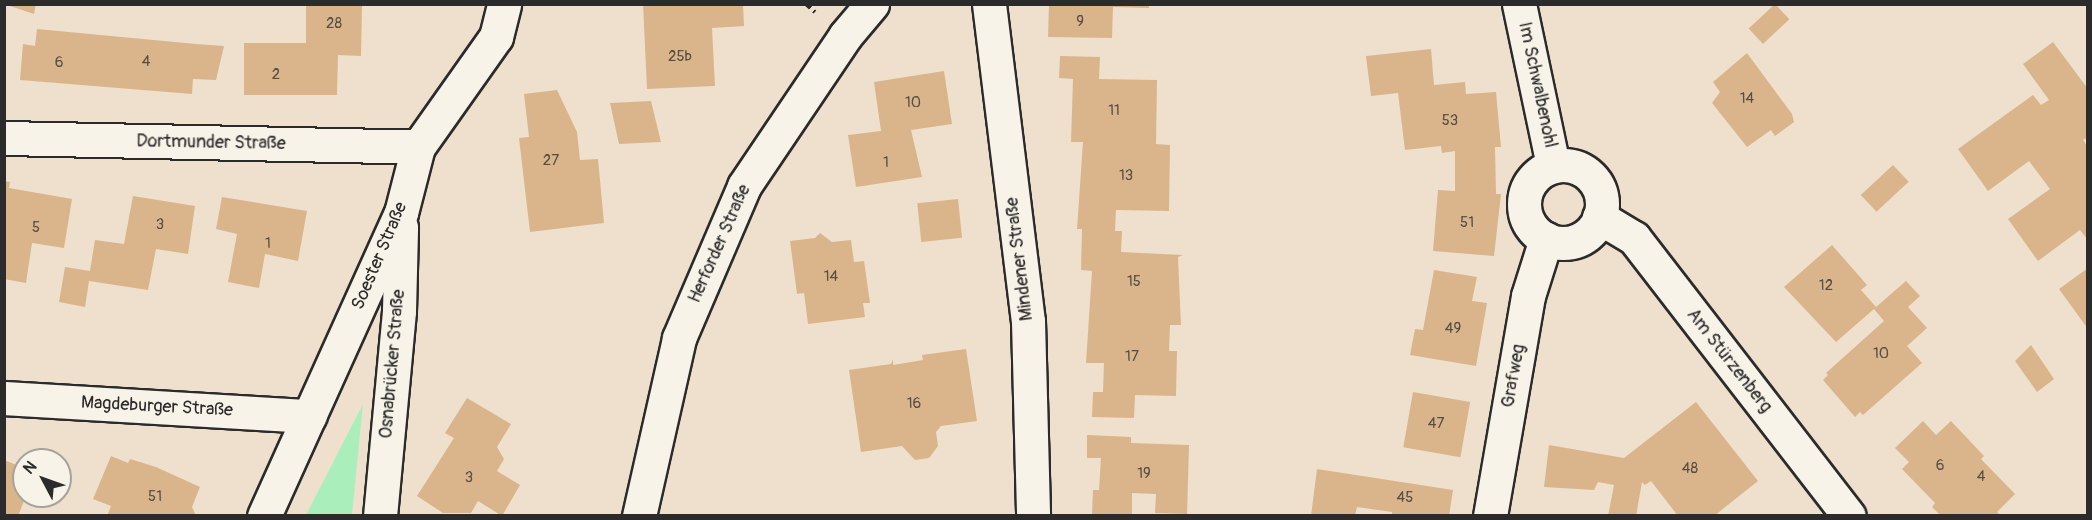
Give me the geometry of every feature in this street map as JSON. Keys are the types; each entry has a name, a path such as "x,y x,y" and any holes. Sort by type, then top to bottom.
{"street":[{"name":"Soester Straße","path":"264,516 401,213 418,147 496,37 504,4"},
{"name":"Herforder Straße","path":"639,516 679,338 744,186 845,36 872,4"},
{"name":"Mindener Straße","path":"989,4 1028,321 1033,516"},
{"name":"Im Schwalbenohl","path":"1519,4 1554,166"},
{"name":"Dortmunder Straße","path":"4,138 418,147"},
{"path":"1554,166 1577,168 1595,182 1602,205 1599,217 1587,234 1578,239 1557,242 1546,239 1529,223 1524,200 1533,178 1554,166"},
{"name":"Osnabrücker Straße","path":"380,516 399,311 401,213"},
{"name":"Am Stürzenberg","path":"1599,217 1634,238 1849,516"},
{"name":"Grafweg","path":"1490,516 1528,296 1546,239"},
{"name":"Magdeburger Straße","path":"4,398 309,416"}],"green space":[{"path":"363,404 352,515 306,515"}],"building":[{"path":"4,4 36,4 34,14"},
{"path":"306,4 362,6 361,56 338,55 337,95 244,95 244,43 306,43"},
{"path":"643,4 743,4 744,26 712,28 715,86 647,89"},
{"path":"1049,4 1149,4 1149,8 1113,7 1112,38 1048,37"},
{"path":"1775,4 1789,19 1763,44 1749,29"},
{"path":"37,29 224,46 216,80 193,79 192,94 20,80 23,44 35,46"},
{"path":"2053,42 2088,89 2088,137 2083,140 2088,147 2088,240 2080,230 2038,261 2008,219 2050,189 2029,161 1988,191 1958,149 2033,95 2041,105 2049,100 2023,64"},
{"path":"1431,49 1434,85 1465,82 1466,94 1496,92 1501,147 1495,147 1496,194 1501,194 1494,256 1433,251 1438,190 1455,191 1455,151 1442,153 1441,146 1405,150 1398,93 1371,96 1366,56"},
{"path":"1747,53 1792,114 1794,122 1775,136 1771,130 1747,147 1712,103 1720,92 1713,82"},
{"path":"1060,56 1100,57 1099,79 1157,80 1156,144 1170,145 1169,211 1116,210 1115,231 1122,231 1121,252 1183,255 1178,257 1181,325 1170,325 1169,351 1177,351 1176,396 1135,395 1134,418 1092,417 1093,392 1103,392 1104,363 1086,363 1092,271 1081,270 1082,229 1077,229 1083,142 1071,142 1073,79 1059,78"},
{"path":"944,71 952,124 911,130 922,177 856,187 848,135 881,131 874,82"},
{"path":"557,90 577,132 580,160 598,159 604,223 530,232 519,138 529,137 524,94"},
{"path":"651,101 661,142 619,144 610,103"},
{"path":"1893,165 1909,182 1877,212 1861,195"},
{"path":"4,181 10,182 9,188 72,199 64,248 32,243 26,283 4,279"},
{"path":"133,196 195,206 188,254 156,249 148,290 89,281 85,307 59,302 65,267 90,271 95,240 124,244"},
{"path":"222,197 307,211 298,261 265,254 259,288 228,282 237,234 216,229"},
{"path":"958,199 962,238 921,242 917,203"},
{"path":"820,233 832,242 851,240 854,262 864,261 870,303 863,303 865,317 808,324 804,293 797,294 790,241 815,238"},
{"path":"1832,245 1867,285 1861,290 1876,307 1906,281 1920,296 1908,307 1927,328 1907,346 1922,363 1863,415 1860,412 1855,417 1823,380 1828,375 1826,373 1884,321 1874,309 1836,342 1784,287"},
{"path":"2088,268 2088,329 2059,289"},
{"path":"1434,270 1477,277 1472,301 1487,303 1476,366 1410,355 1415,329 1423,330"},
{"path":"2031,345 2054,379 2037,392 2015,361"},
{"path":"966,349 977,421 941,426 936,432 938,446 929,458 915,460 902,446 861,452 849,370 891,364 893,359 893,365 923,360 922,355"},
{"path":"1413,392 1470,402 1460,457 1403,447"},
{"path":"467,398 511,424 497,447 504,459 497,471 520,485 502,516 478,501 471,513 443,513 417,496 454,438 445,433"},
{"path":"1696,402 1758,481 1714,516 1678,516 1651,481 1645,485 1642,482 1636,516 1608,516 1614,485 1598,482 1594,490 1544,487 1549,445 1624,458"},
{"path":"1923,421 1936,435 1951,421 1984,456 1981,459 2015,494 1997,512 2001,516 1941,516 1932,507 1935,503 1902,469 1909,462 1895,448"},
{"path":"1087,435 1131,437 1131,443 1189,445 1187,514 1155,513 1156,494 1132,493 1132,516 1092,516 1093,490 1099,490 1101,458 1087,458"},
{"path":"111,456 128,463 130,459 156,467 200,487 192,507 196,516 107,516 111,506 93,499"},
{"path":"4,460 12,463 12,508 21,508 18,516 4,516"},
{"path":"1317,469 1453,490 1449,516 1392,516 1392,512 1357,507 1355,516 1311,516"}]}
